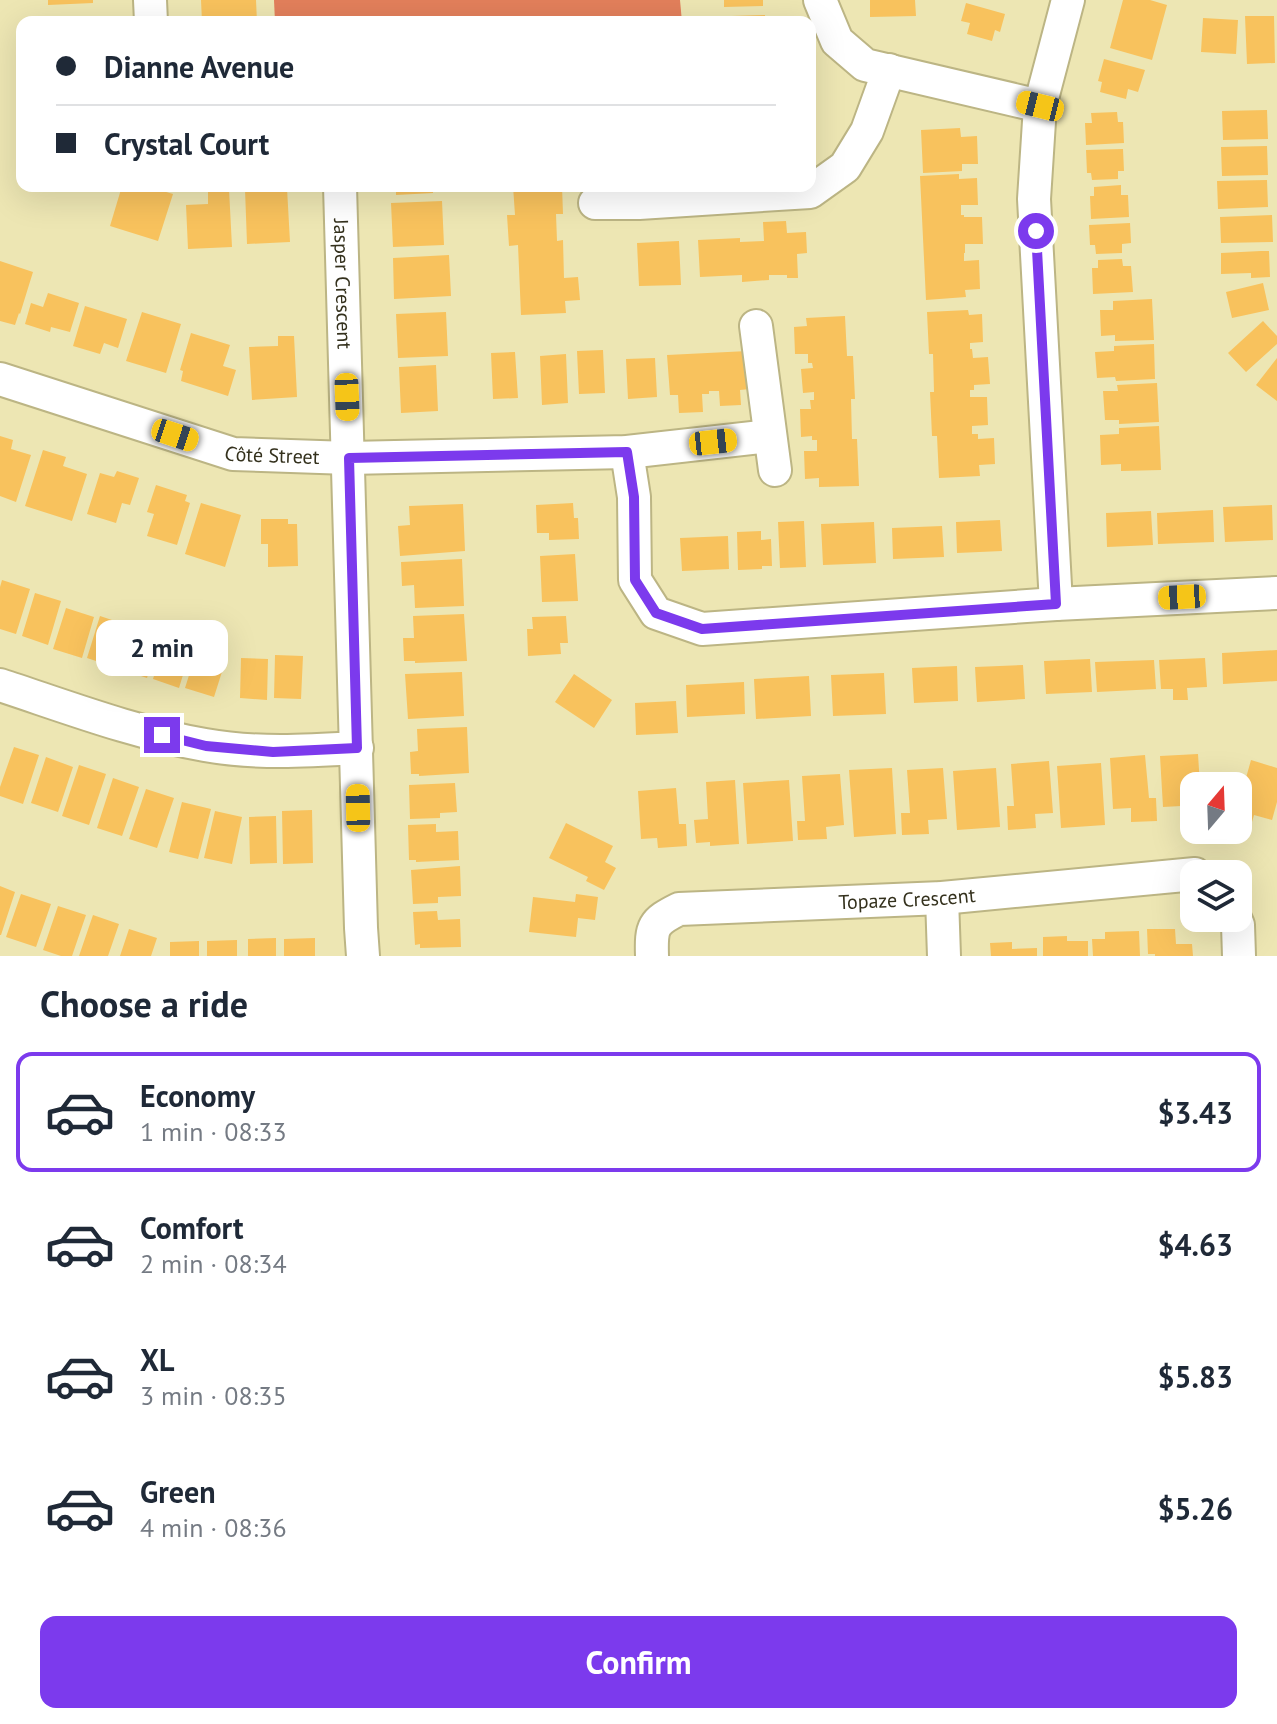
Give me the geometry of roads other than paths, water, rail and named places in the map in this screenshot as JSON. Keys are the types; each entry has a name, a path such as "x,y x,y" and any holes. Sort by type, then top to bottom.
{"street":[{"path":"820,0 837,41 865,65 1040,106"},
{"path":"1056,604 1034,199 1040,106 1068,0"},
{"path":"816,188 845,167 867,131 889,70"},
{"name":"Jasper Crescent","path":"340,192 363,956"},
{"path":"595,203 810,192"},
{"path":"756,326 775,470"},
{"name":"Côté Street","path":"0,379 233,454 349,458 627,452 770,436"},
{"path":"627,452 634,497 635,580 656,613 702,629 1056,604 1277,593"},
{"path":"0,685 139,730 206,746 273,752 357,748"},
{"name":"Topaze Crescent","path":"652,956 652,936 659,919 679,909 942,898 1180,875"},
{"path":"942,898 944,956"},
{"path":"1238,932 1239,956"}]}
